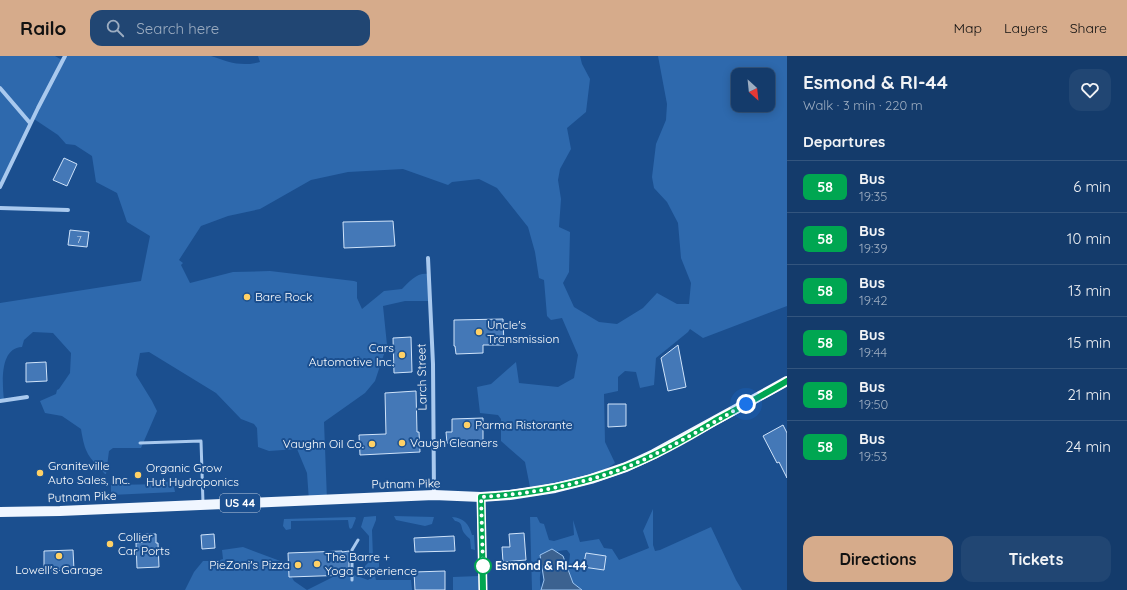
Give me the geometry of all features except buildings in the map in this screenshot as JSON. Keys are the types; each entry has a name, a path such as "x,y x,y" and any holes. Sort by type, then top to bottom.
{"main road":[{"name":"Putnam Pike","path":"0,512 60,511 434,495 481,497 510,495 555,488 591,479 626,467 684,439 787,381"},
{"path":"481,497 483,590"}],"street":[{"path":"0,187 30,123 65,56"},
{"path":"0,88 30,123"},
{"path":"0,208 68,210"},
{"name":"Larch Street","path":"428,258 433,364 434,495"},
{"path":"0,400 27,397"}],"lane":[{"path":"140,443 200,441 203,505"},
{"path":"352,580 352,550 358,540"}],"shaded area":[{"path":"0,56 55,56 62,60 66,56 211,56 235,63 246,64 260,62 258,56 580,56 582,64 590,79 586,112 567,128 571,149 560,169 558,180 561,199 559,227 570,232 569,272 563,283 574,307 599,322 617,324 643,308 657,293 677,304 689,304 691,283 681,258 678,223 667,202 654,188 652,177 656,144 666,120 667,104 658,56 787,56 787,306 703,338 690,329 656,358 654,385 640,388 636,372 625,371 618,377 618,391 604,394 605,442 615,463 597,475 584,480 530,487 525,462 501,441 501,419 498,415 480,413 477,387 491,384 516,362 519,383 558,387 574,378 578,355 562,318 551,320 547,316 544,280 539,278 535,252 528,227 497,188 479,179 452,182 448,185 403,169 348,172 311,180 260,209 228,216 201,226 179,260 183,263 181,265 190,283 233,272 270,271 354,281 357,282 357,298 362,309 384,291 402,289 417,276 421,274 429,274 430,301 405,301 383,306 387,345 375,381 365,393 324,422 327,500 309,501 307,473 297,449 269,451 258,447 257,428 254,424 241,419 216,393 149,352 140,353 136,375 157,411 141,448 113,448 109,451 105,474 88,454 81,429 62,416 45,413 40,401 56,394 57,390 70,373 71,353 53,333 33,332 24,340 22,347 15,349 10,353 6,359 4,367 4,400 0,401 0,303 141,281 150,236 127,222 117,193 96,182 92,156 75,145 66,144 58,135 34,119 0,190"},
{"path":"166,481 174,487 175,492 111,495 111,485 165,484"},
{"path":"653,509 653,545 655,551 711,527 742,590 577,590 568,576 570,554 567,550 559,551 548,558 541,569 541,590 532,590 530,517 537,517 540,523 544,524 549,540 554,541 574,535 573,520 580,542 599,539 604,548 612,549 619,560 649,548 643,531"},
{"path":"376,516 372,530 373,558 379,558 379,576 375,576 376,580 411,580 412,590 307,590 349,569 354,575 368,580 372,577 371,574 365,574 365,566 369,562 369,536 361,527 364,517"},
{"path":"394,516 434,517 432,524 425,526 396,520"},
{"path":"452,517 463,520 468,525 472,535 474,535 475,550 471,549 470,539 464,532 461,524 455,521"},
{"path":"356,518 352,528 350,529 348,520 291,521 291,529 286,530 283,526 284,519"},
{"path":"243,547 283,562 294,581 307,590 185,590 194,572 203,561 217,561 223,559 222,550"},
{"path":"552,549 563,556 573,583 582,590 541,590 544,580 540,555"},
{"path":"479,576 484,590 453,590 453,577"}],"bus line":[{"name":"58","path":"483,590 481,497 510,495 555,488 591,479 626,467 690,436 787,381"}],"place":[{"name":"Bare Rock","path":"247,297"},
{"name":"Uncle's Transmission","path":"479,332"},
{"name":"Cars Automotive Inc.","path":"402,355"},
{"name":"Parma Ristorante","path":"467,425"},
{"name":"Vaugh Cleaners","path":"402,443"},
{"name":"Vaughn Oil Co.","path":"372,444"},
{"name":"Graniteville Auto Sales, Inc.","path":"40,473"},
{"name":"Organic Grow Hut Hydroponics","path":"138,475"},
{"name":"Collier Car Ports","path":"110,544"},
{"name":"Lowell's Garage","path":"59,556"},
{"name":"The Barre + Yoga Experience","path":"317,564"},
{"name":"PieZoni's Pizza","path":"298,565"},
{"name":"Esmond & RI-44","path":"483,566"}],"route":[{"path":"483,566 481,497 510,495 555,488 591,479 626,467 672,445 746,404"}]}
